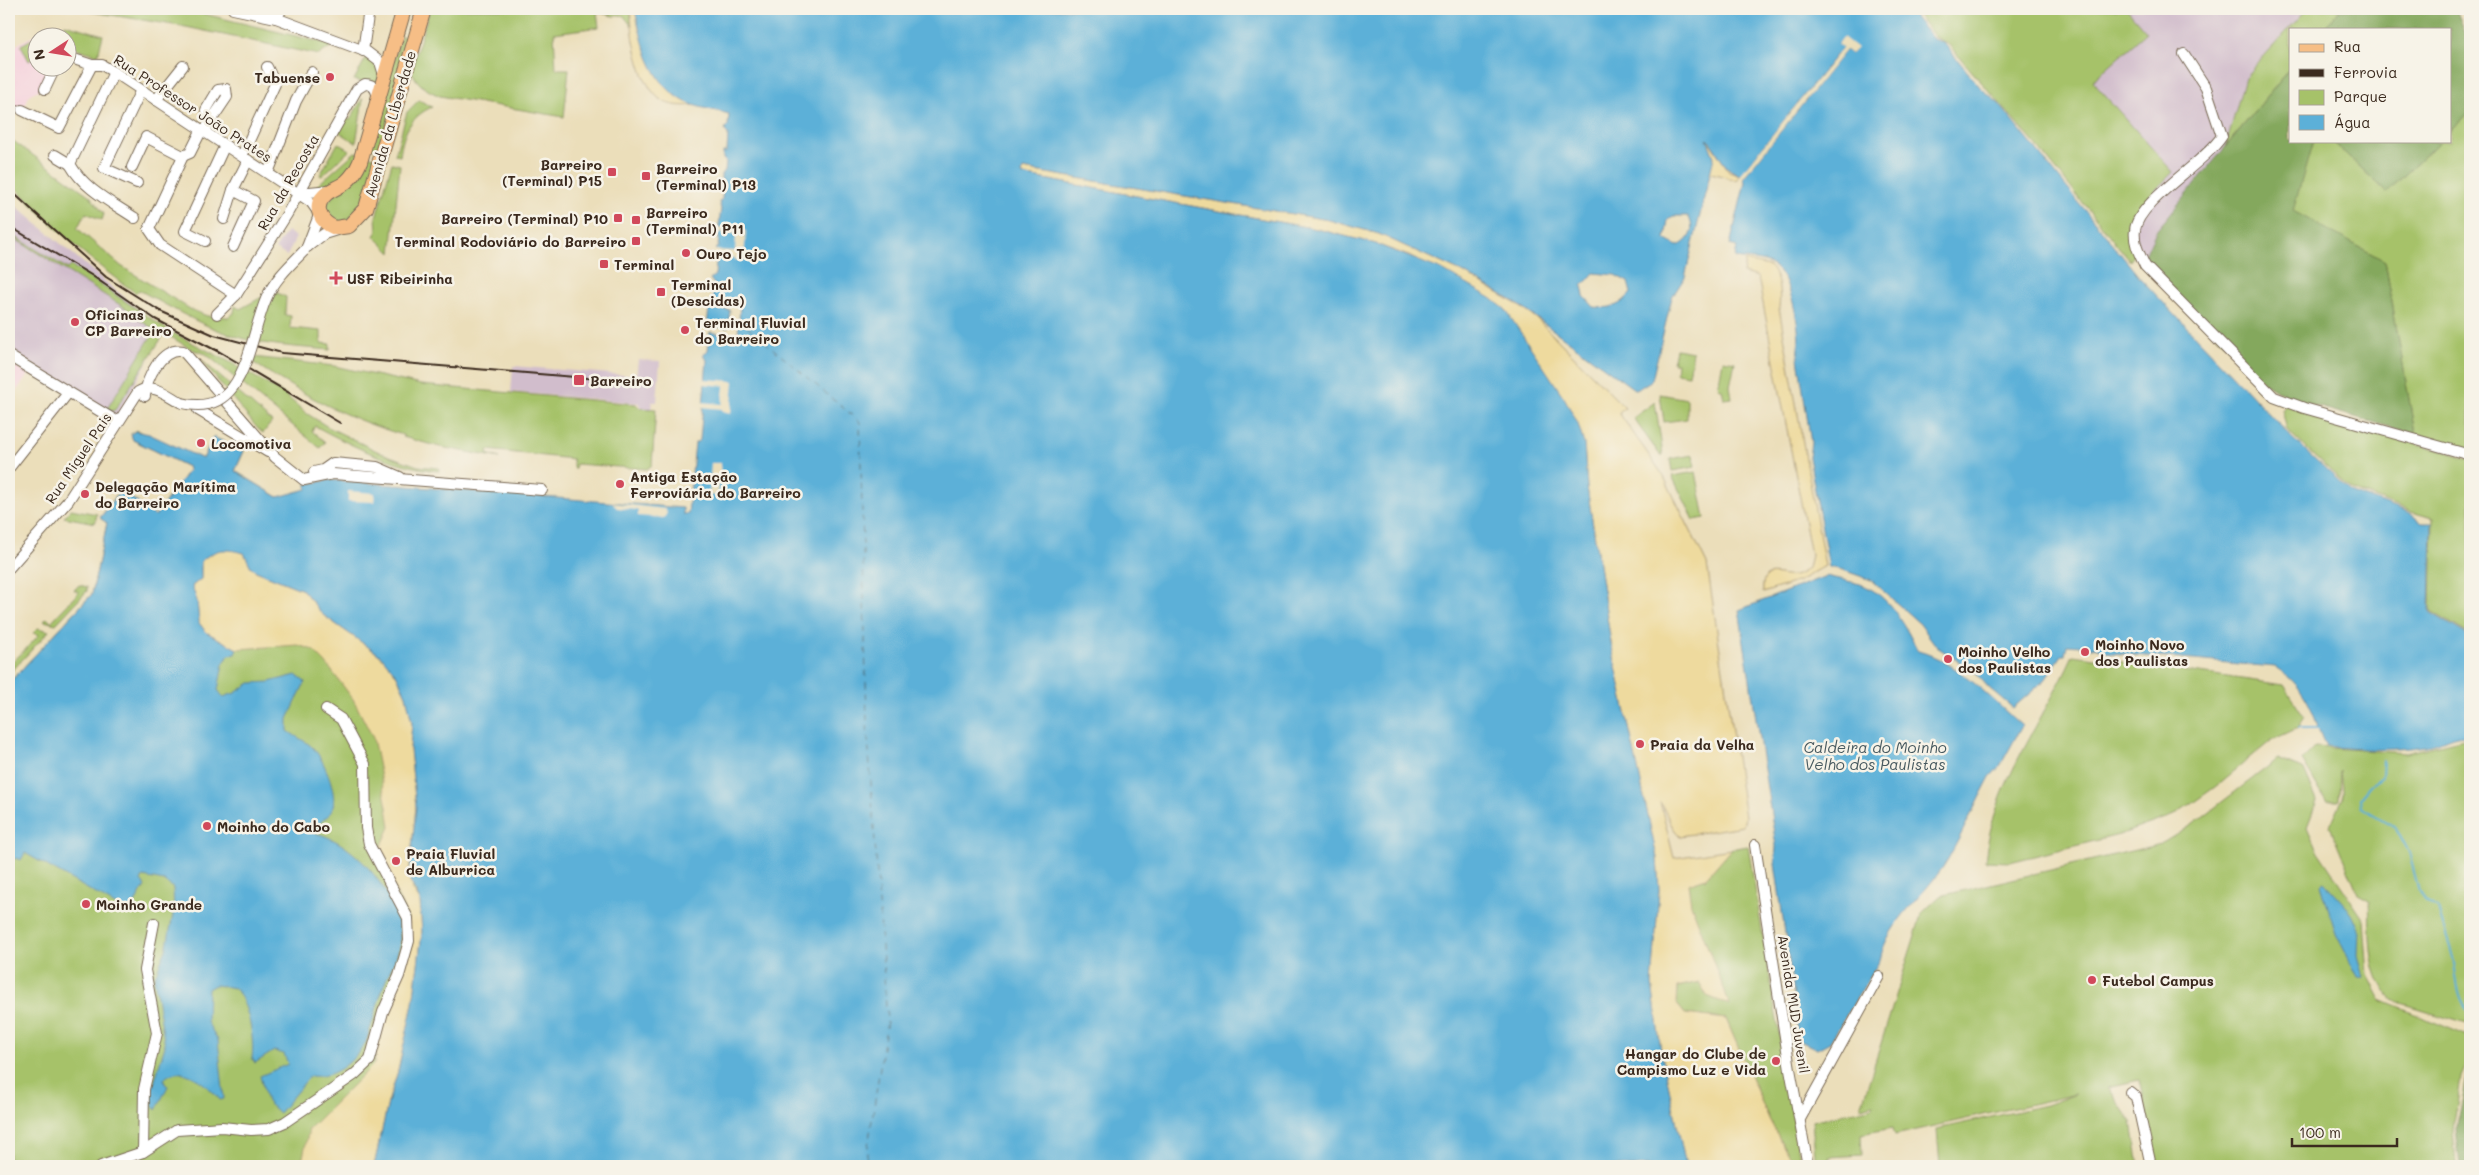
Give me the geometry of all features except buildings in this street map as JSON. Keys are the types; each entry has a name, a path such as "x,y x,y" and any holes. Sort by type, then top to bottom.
{"main road":[{"name":"Avenida da Liberdade","path":"318,212 322,198 346,182 357,168 404,9"},
{"name":"Avenida da Liberdade","path":"341,229 353,224 366,208 424,9"},
{"path":"318,212 329,226 341,229"}],"street":[{"path":"233,9 279,13 365,52 380,62 385,78"},
{"path":"365,52 369,9"},
{"path":"365,52 383,52 395,40"},
{"path":"2184,54 2206,88 2222,136 2214,148 2151,202 2138,220 2135,230 2137,248 2145,266 2274,397 2304,408 2470,455"},
{"name":"Rua Professor João Prates","path":"78,60 92,65 102,65 114,72 299,194 314,205 318,212"},
{"path":"22,110 59,128 92,65"},
{"path":"156,100 183,66"},
{"path":"224,219 245,158 275,84 267,67"},
{"path":"70,164 114,72"},
{"path":"268,173 296,101 312,72"},
{"path":"45,88 50,78"},
{"name":"Rua da Recosta","path":"217,314 236,295 299,194 356,89 365,84 372,86 377,90 378,101"},
{"path":"137,183 104,168 141,90"},
{"path":"210,122 203,130 190,153 183,156 149,230 160,245 216,284 236,295"},
{"path":"132,167 146,137 183,156"},
{"path":"205,241 184,230 225,145"},
{"path":"55,155 70,164 76,175 89,187 135,218"},
{"path":"299,194 333,189"},
{"path":"233,190 254,201 233,247"},
{"name":"Avenida da Liberdade","path":"305,249 316,224 318,212"},
{"name":"Avenida da Liberdade","path":"145,392 157,389 182,403 206,406 217,402 236,386 267,297 284,271 305,249 324,234 341,229"},
{"path":"145,392 148,379 159,363 174,351 183,351 275,457"},
{"path":"9,356 118,422"},
{"name":"Rua Miguel Pais","path":"9,568 68,501 118,422 129,407 145,392"},
{"path":"9,468 68,393"},
{"path":"198,410 275,457 304,480 333,474 542,490"},
{"path":"101,1166 143,1152 177,1130 222,1127 251,1130 269,1129 285,1122 354,1075 370,1060 383,1012 399,976 410,942 408,918 369,844 366,828 365,764 341,719 326,708"},
{"name":"Avenida MUD Juvenil","path":"1755,845 1790,1070 1806,1118 1808,1166"},
{"path":"143,1152 144,1089 156,1034 145,970 154,923"},
{"path":"1806,1118 1879,976"},
{"path":"2130,1092 2136,1097 2151,1166"}],"shaded area":[{"path":"2127,9 2307,9 2245,77 2226,146 2156,231 2145,255 2134,255 2129,224 2137,209 2173,172 2091,81 2147,32"},
{"path":"28,38 28,78 47,78 41,89 30,94 21,114 14,111 9,121 9,49"},
{"name":"Oficinas CP Barreiro","path":"9,200 164,331 117,417 9,351"},
{"path":"287,231 296,237 287,256 275,249"},
{"path":"638,360 660,361 657,402 652,402 651,409 640,408 640,403 511,392 513,366 636,376"},
{"path":"9,362 29,374 14,394 9,391"}],"green space":[{"path":"74,9 174,9 196,12 333,45 319,55 186,27"},
{"path":"430,9 631,9 631,25 623,15 613,16 597,12 599,27 554,33 556,69 569,69 564,117 440,96 422,86 411,69"},
{"path":"1913,9 2127,9 2147,32 2092,81 2173,172 2137,209 2129,224 2134,255 2130,261 2036,145 1948,44 1935,37"},
{"path":"2307,9 2340,9 2325,28 2290,28"},
{"path":"2340,9 2456,9 2470,44 2470,112 2452,129 2452,28 2325,28"},
{"path":"65,24 103,35 98,55 78,49 78,28 64,28"},
{"path":"2289,29 2289,70 2226,146 2245,77"},
{"path":"401,36 411,39 379,150 369,147"},
{"path":"28,41 28,59 21,45"},
{"path":"367,56 380,68 378,86 354,80"},
{"path":"2289,70 2289,142 2313,142 2293,211 2385,261 2415,434 2291,399 2262,381 2153,270 2145,255 2156,231"},
{"path":"362,99 356,143 338,131 345,118 350,120"},
{"path":"419,100 432,107 424,111 413,121 403,140 400,156 395,155 407,112"},
{"path":"2470,112 2470,451 2415,434 2385,261 2292,211 2313,142 2333,142 2387,192 2439,142 2452,142 2452,129"},
{"path":"9,138 90,196 104,214 102,220 86,213 77,228 121,266 190,309 207,316 229,317 234,313 235,306 240,309 273,291 286,297 285,315 291,316 290,328 321,331 321,343 330,344 330,350 258,342 222,332 198,322 139,290 136,293 102,268 70,240 9,181"},
{"path":"2333,142 2439,142 2387,192"},
{"path":"338,143 350,150 322,176 320,175"},
{"path":"355,152 359,153 355,161 341,178 312,190"},
{"path":"367,155 377,158 363,201 348,220 337,223 328,215 327,203"},
{"path":"392,163 400,165 391,253 374,236 377,231 376,217"},
{"path":"9,233 68,269 71,266 82,272 171,332 228,361 284,394 306,413 328,427 381,453 418,466 439,468 439,471 390,461 315,426 312,431 325,442 320,448 206,354 191,349 166,334 115,410 107,409 155,330 129,313 130,311 9,235"},
{"path":"1676,349 1693,352 1689,375 1676,373 1677,363 1673,363"},
{"path":"253,357 334,366 421,385 636,404 640,408 656,409 652,465 647,469 576,464 575,468 573,468 573,459 488,450 487,454 500,458 440,447 403,437 403,435 383,429 324,404 287,384 251,361"},
{"path":"200,359 272,422 263,433 258,429"},
{"path":"1723,360 1735,362 1730,386 1732,398 1724,399 1722,389 1718,388"},
{"path":"1660,394 1687,399 1687,419 1664,422"},
{"path":"1655,402 1663,455 1660,455 1633,418"},
{"path":"2286,405 2470,459 2470,635 2431,611 2433,518 2411,512 2349,488 2287,430 2282,410"},
{"path":"136,430 203,459 213,437 244,451 235,471 278,497 271,499 207,473 198,488 189,497 190,517 182,525 161,532 155,541 138,550 119,579 103,594 88,619 89,630 95,634 107,630 112,640 120,647 154,648 163,644 176,632 189,610 197,601 201,623 208,631 219,638 226,631 244,623 255,608 266,611 276,600 293,596 342,638 358,683 370,694 385,719 396,743 400,766 404,833 413,843 416,807 410,749 412,723 406,695 396,674 381,656 323,615 303,590 256,571 248,561 292,577 326,594 343,611 380,597 390,597 396,592 408,588 414,606 422,611 451,648 464,673 468,692 467,712 465,720 458,726 456,736 470,791 475,838 490,905 484,944 485,963 497,1039 494,1086 512,1166 374,1166 391,1090 385,1097 364,1166 9,1166 9,683 92,594 107,523 100,518 121,490 155,516 189,470 188,467 133,440 131,434"},
{"path":"1693,455 1695,467 1672,471 1670,459"},
{"path":"1696,472 1705,518 1694,520 1672,476"},
{"path":"71,509 97,514 95,523 64,517"},
{"path":"79,585 87,587 87,591 56,624 44,621 47,618 51,622 79,592 74,590"},
{"path":"38,628 49,631 9,674 9,663 11,664 39,635 33,633"},
{"path":"2073,655 2284,685 2304,716 2298,728 2272,740 2215,787 2177,814 2119,835 2010,862 1985,861 1990,833 2008,780"},
{"path":"2468,738 2470,740 2470,1025 2398,1003 2387,994 2380,983 2375,970 2370,942 2369,900 2358,894 2330,826 2343,798 2340,771 2339,801 2326,801 2302,760 2315,747 2406,753"},
{"path":"2278,759 2304,770 2317,801 2307,827 2317,850 2364,920 2368,975 2381,1000 2470,1037 2470,1057 2461,1077 2453,1130 2456,1166 2158,1166 2139,1080 2108,1087 2132,1122 2139,1166 1940,1166 1937,1129 2046,1105 2076,1094 1895,1135 1893,1128 1861,1134 1862,1155 1829,1157 1830,1166 1816,1166 1812,1121 1873,1107 1874,1104 1861,1107 1922,913 1940,896 2161,844 2192,825"},
{"path":"1748,846 1801,1166 1794,1166 1769,1119 1726,1019 1685,1014 1676,1003 1677,987 1699,982 1688,883 1706,878 1731,849"},
{"path":"2469,1068 2468,1166 2460,1166 2456,1129"}],"sand":[{"path":"631,9 635,9 639,29 684,101 696,105 669,104 653,93 647,83 638,58"},
{"path":"1706,137 1729,171 1740,175 1736,180 1708,172 1714,157"},
{"path":"1023,169 1329,220 1379,234 1466,274 1536,318 1625,408 1619,413 1663,475 1707,564 1745,817 1743,826 1680,836 1671,824 1660,802 1674,858 1731,849 1706,878 1688,884 1691,904 1730,1005 1707,996 1699,982 1677,987 1676,1003 1685,1014 1726,1019 1769,1119 1794,1166 1686,1166 1661,1051 1652,984 1659,890 1657,858 1611,643 1587,487 1584,444 1505,309 1409,256 1376,244 1317,229 1022,175"},
{"path":"1745,261 1769,266 1777,280 1780,297 1779,308 1825,566 1799,581 1763,593 1763,584 1768,575 1793,576 1799,574 1808,568 1811,555 1758,277 1743,273"},
{"name":"Praia Fluvial de Alburrica","path":"229,549 244,552 251,567 256,571 303,590 323,615 381,656 396,674 406,695 412,723 410,749 416,807 410,867 413,890 420,900 422,933 413,1004 374,1166 301,1166 309,1129 374,1064 383,1012 399,976 408,918 378,854 390,827 373,738 353,699 325,662 313,650 298,645 237,649 206,632 199,623 197,601 192,586 201,579 201,561 214,550"}],"water":[{"path":"635,9 1908,9 1933,39 1943,42 1980,87 1999,104 2140,278 2293,439 2350,491 2411,514 2422,523 2432,523 2430,612 2469,636 2470,686 2467,687 2470,702 2470,736 2453,737 2432,745 2401,749 2326,746 2312,709 2302,693 2290,679 2275,667 2112,653 2095,647 2067,645 2065,655 2062,655 2045,680 2013,708 1989,688 1975,672 1937,647 1920,624 1871,580 1829,567 1809,457 1811,443 1798,358 1799,336 1791,295 1780,273 1773,266 1760,261 1735,258 1737,247 1730,245 1745,182 1743,178 1846,50 1851,54 1856,48 1843,38 1838,44 1843,47 1740,175 1728,168 1707,139 1714,157 1685,277 1672,297 1652,380 1638,389 1634,389 1516,303 1466,274 1379,234 1329,220 1023,169 1022,175 1317,229 1376,244 1442,270 1491,298 1505,309 1565,399 1578,424 1584,444 1587,487 1611,643 1657,858 1659,890 1652,984 1661,1051 1686,1166 374,1166 413,1004 422,933 420,900 409,879 416,807 410,749 412,723 406,695 396,674 381,656 323,615 303,590 256,571 251,567 244,553 231,550 216,551 201,561 201,579 192,586 197,601 199,623 206,632 237,649 235,654 229,655 223,664 218,690 223,697 235,693 250,683 269,682 296,675 305,682 288,719 288,731 309,744 323,762 334,798 331,812 320,823 315,833 330,838 345,847 360,859 373,874 385,890 393,907 399,924 400,940 366,1042 342,1068 327,1075 310,1076 279,1113 267,1102 260,1076 288,1064 284,1054 274,1051 255,1063 252,1058 250,1022 240,995 235,988 215,985 208,989 207,1022 218,1040 224,1099 220,1100 209,1088 194,1077 186,1074 171,1074 164,1079 165,1084 168,1086 156,1110 153,1106 152,1090 165,1046 154,978 166,950 174,910 173,888 164,881 143,877 141,881 145,886 129,913 25,853 21,860 17,858 9,861 9,683 92,594 107,523 100,518 121,490 155,516 189,470 188,467 133,440 131,434 135,431 149,434 203,459 213,437 244,451 235,471 278,497 307,489 307,484 330,480 683,508 683,514 688,514 695,443 700,440 707,360 703,355 708,350 710,332 738,337 740,306 712,303 714,284 710,279 715,275 717,251 715,249 718,247 719,237 716,232 718,232 721,209 719,202 722,199 723,181 721,180 721,174 725,171 726,162 723,159 723,152 727,152 728,134 725,131 728,126 729,114 684,101 663,84 650,61","holes":["1673,216 1688,216 1691,225 1688,238 1677,246 1665,239 1668,220","1594,273 1615,275 1628,282 1631,293 1615,306 1594,307 1584,296 1582,286"]},
{"path":"709,308 730,310 728,328 707,326"},
{"name":"Caldeira do Moinho Velho dos Paulistas","path":"1826,576 1860,584 1879,595 1895,612 1908,631 1918,651 1946,663 1960,672 2022,726 2000,766 1990,777 1940,872 1891,932 1884,945 1880,960 1830,1042 1817,1049 1796,1039 1797,1016 1775,864 1776,846 1739,610"},
{"path":"2324,882 2352,913 2359,929 2358,954 2364,978 2358,977 2336,934 2321,884"}],"pier":[{"path":"1843,37 1857,48 1851,54 1846,50 1741,180 1738,177 1843,48 1838,44"},
{"path":"716,227 746,229 744,261 714,256 714,250 735,251 736,234 716,232"},
{"path":"703,379 734,381 731,414 722,412 722,409 701,407 701,402 722,404 724,386 703,384"},
{"path":"711,463 721,463 718,496 709,495 710,480 691,478 691,475 710,477"},
{"path":"348,491 375,493 374,502 348,501"},
{"path":"612,503 665,509 667,513 664,518 638,516 638,510 617,508"}],"waterway":[{"path":"2298,728 2319,728"},
{"path":"2383,760 2382,777 2370,785 2360,797 2361,807 2395,827 2409,853 2419,891 2425,901 2438,909 2453,958 2460,994 2470,1012"}],"ferry route":[{"path":"739,320 860,422 867,723 887,1021 865,1166"}],"railway":[{"path":"9,189 106,277 160,311 214,335 282,353 636,382"},
{"path":"9,226 91,275 155,319 219,352"},
{"path":"215,349 340,423"}],"place":[{"name":"Tabuense","path":"330,77"},
{"name":"Barreiro (Terminal) P15","path":"612,172"},
{"name":"Barreiro (Terminal) P13","path":"646,176"},
{"name":"Barreiro (Terminal) P10","path":"618,218"},
{"name":"Barreiro (Terminal) P11","path":"636,220"},
{"name":"Terminal Rodoviário do Barreiro","path":"636,241"},
{"name":"Ouro Tejo","path":"686,253"},
{"name":"Terminal","path":"604,264"},
{"name":"USF Ribeirinha","path":"336,278"},
{"name":"Terminal (Descidas)","path":"661,292"},
{"name":"Oficinas CP Barreiro","path":"75,322"},
{"name":"Terminal Fluvial do Barreiro","path":"685,330"},
{"name":"Barreiro","path":"579,380"},
{"name":"Locomotiva","path":"201,443"},
{"name":"Antiga Estação Ferroviária do Barreiro","path":"620,484"},
{"name":"Delegação Marítima do Barreiro","path":"85,494"},
{"name":"Moinho Novo dos Paulistas","path":"2085,652"},
{"name":"Moinho Velho dos Paulistas","path":"1948,659"},
{"name":"Praia da Velha","path":"1640,744"},
{"name":"Moinho do Cabo","path":"207,826"},
{"name":"Praia Fluvial de Alburrica","path":"396,861"},
{"name":"Moinho Grande","path":"86,904"},
{"name":"Futebol Campus","path":"2092,980"},
{"name":"Hangar do Clube de Campismo Luz e Vida","path":"1776,1061"}]}
